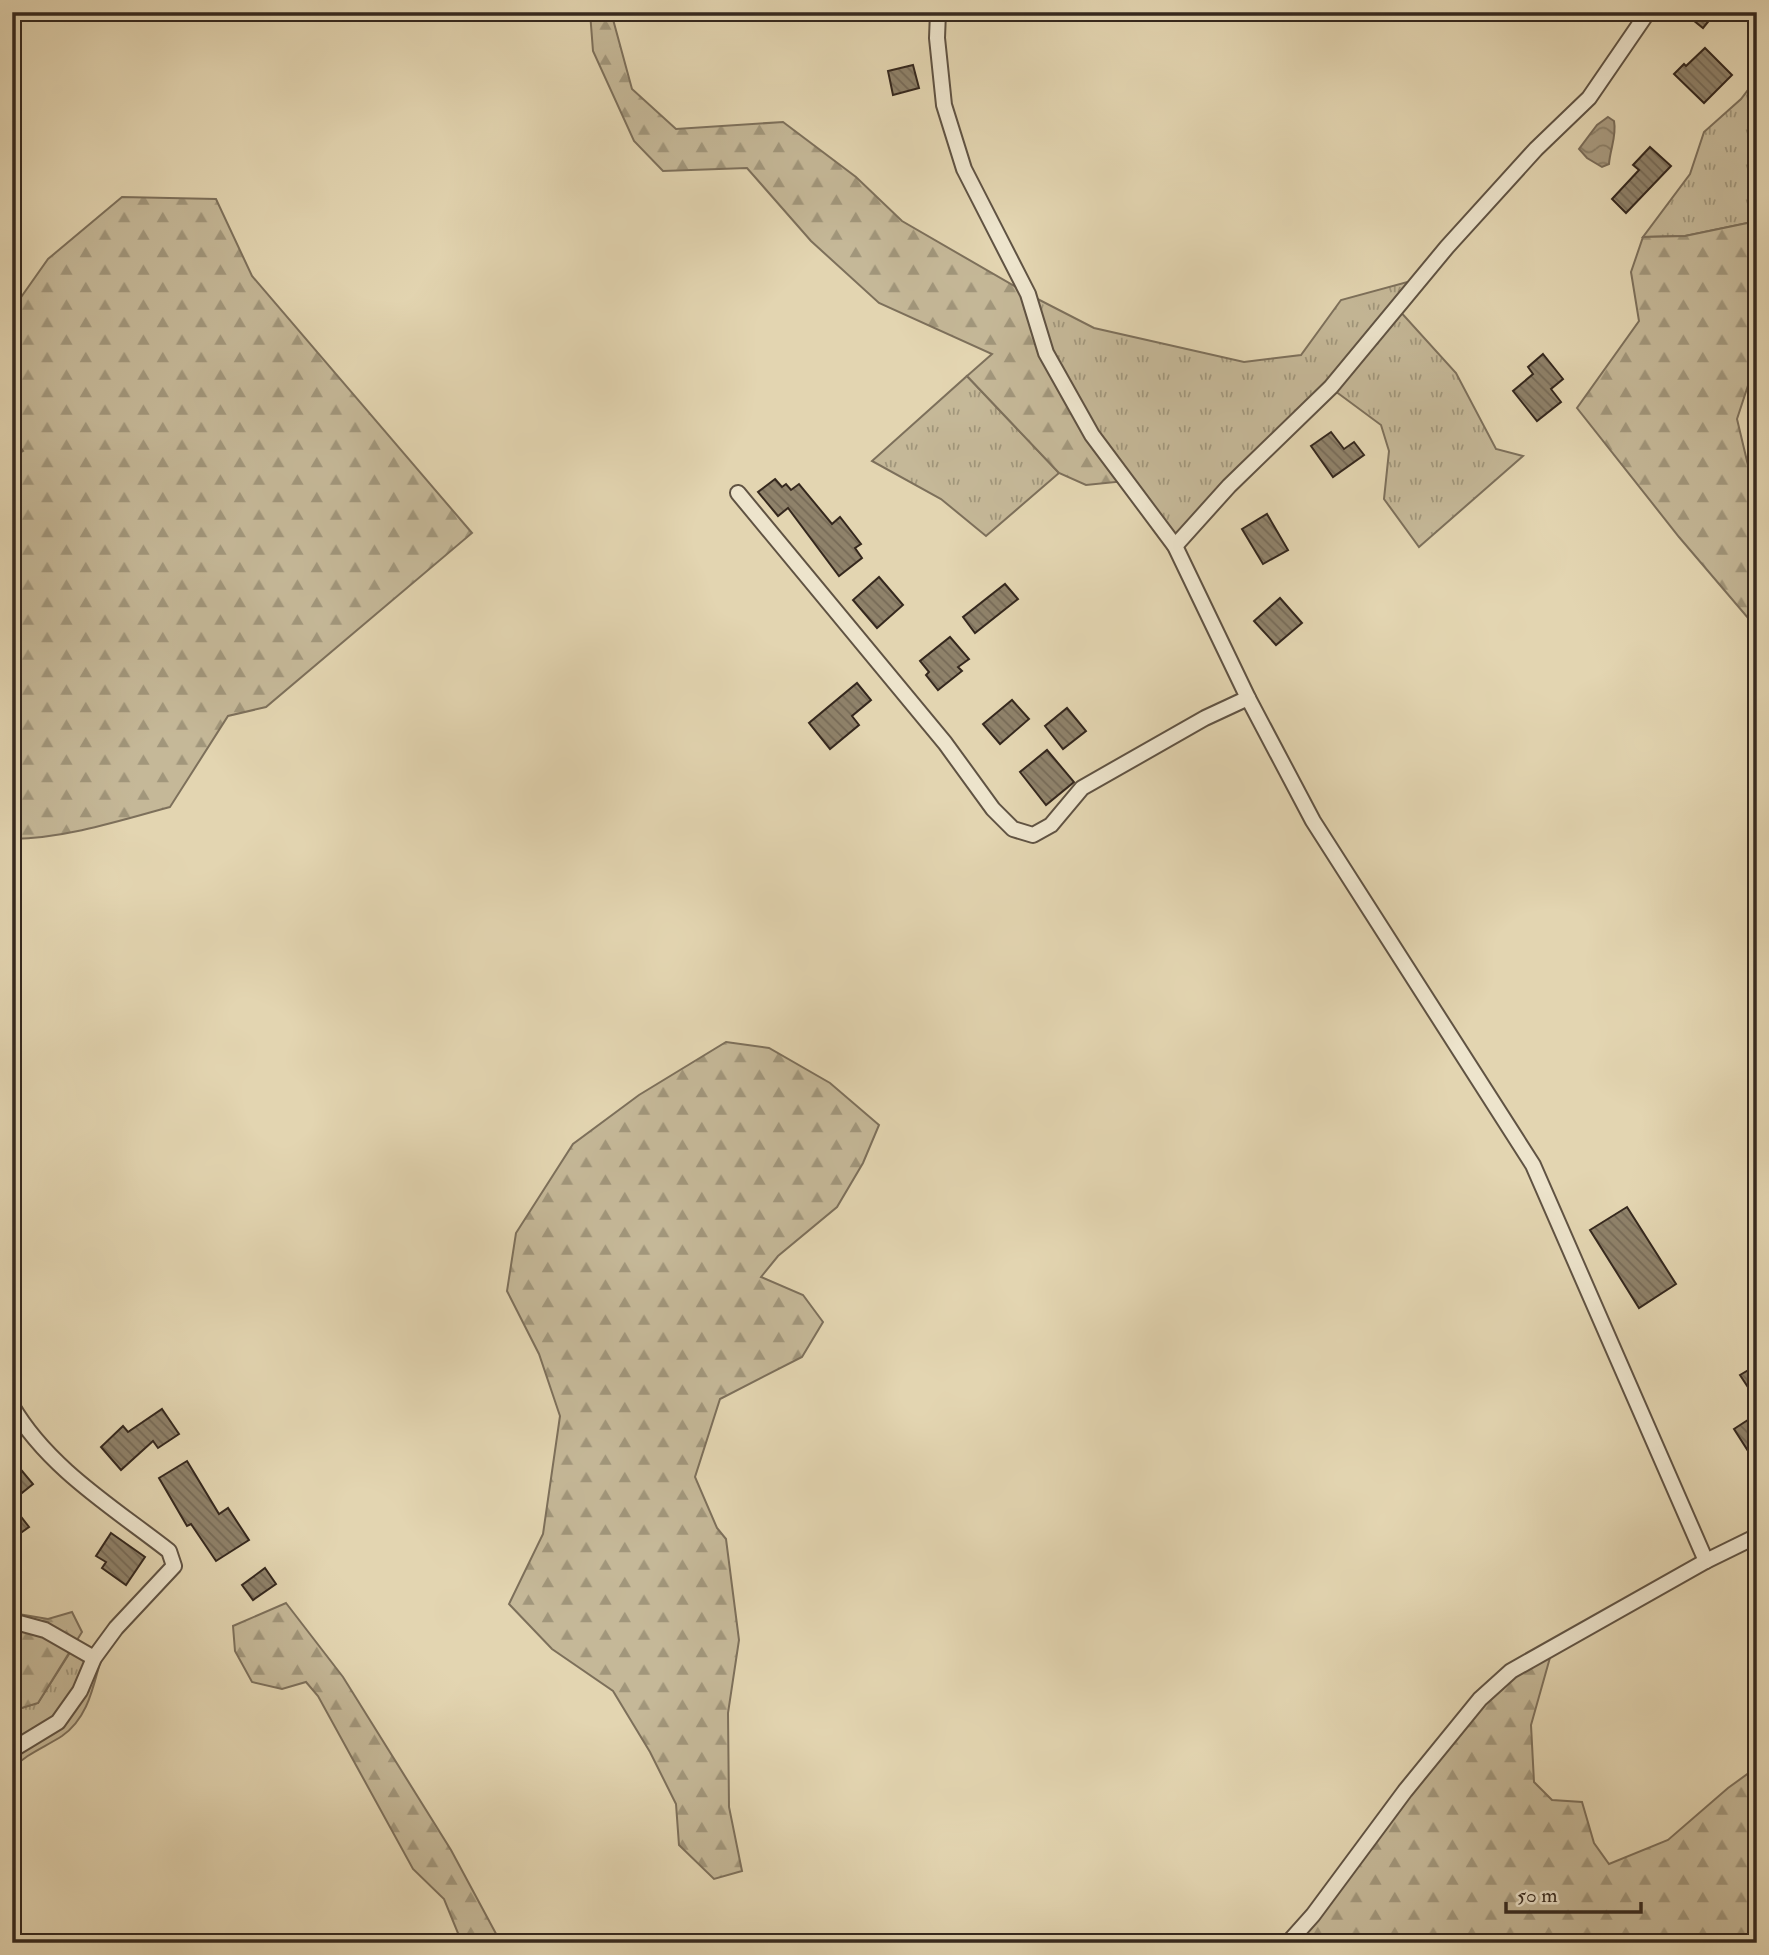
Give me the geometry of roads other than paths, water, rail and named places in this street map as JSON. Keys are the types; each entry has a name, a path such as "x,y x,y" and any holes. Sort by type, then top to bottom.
{"street":[{"path":"938,12 937,37 944,105 964,169 1028,294 1046,353 1092,435 1175,546 1248,698 1313,821 1533,1165 1706,1561"},
{"path":"1175,546 1229,486 1331,387 1447,247 1536,149 1589,98 1648,12"},
{"path":"738,493 945,743 993,809 1013,829 1033,835 1051,825 1082,788 1248,698"},
{"path":"12,1406 20,1420 53,1458 169,1551 174,1566 116,1628 94,1658 80,1692 58,1722 12,1750"},
{"path":"1288,1943 1313,1915 1405,1791 1480,1699 1511,1671 1706,1561 1757,1536"},
{"path":"12,1621 45,1630 94,1658"}],"water":[{"path":"1608,117 1614,121 1614,137 1609,164 1602,167 1587,158 1579,149 1597,125"}]}
